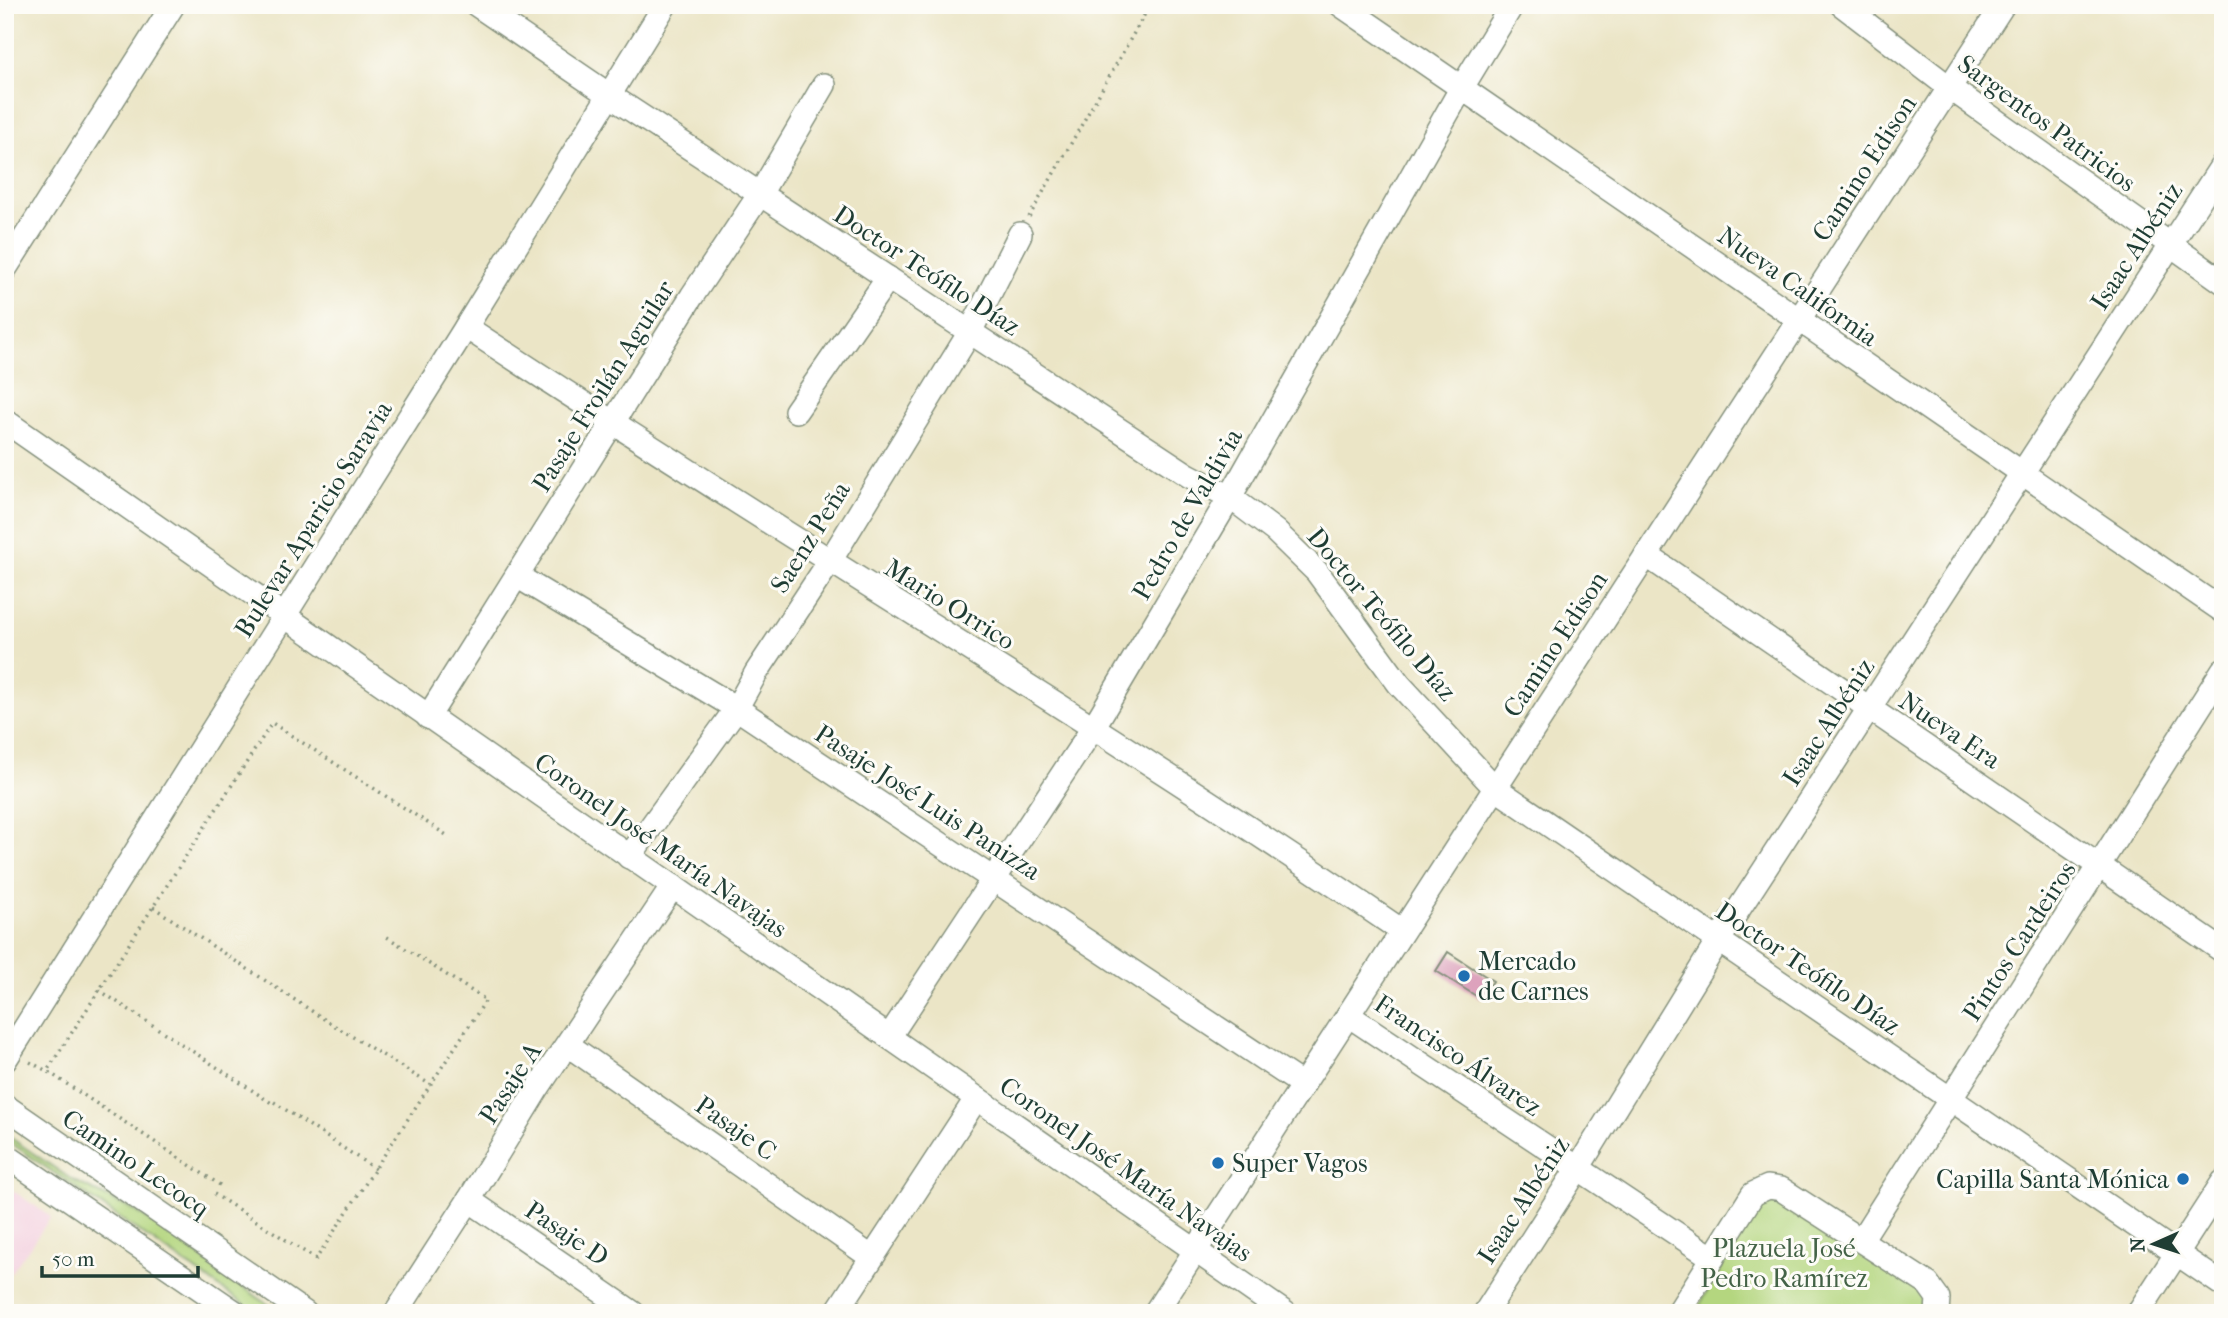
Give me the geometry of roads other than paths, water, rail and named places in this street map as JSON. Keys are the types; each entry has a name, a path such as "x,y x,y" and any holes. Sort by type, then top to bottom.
{"street":[{"path":"5,269 173,5"},
{"name":"Doctor Teófilo Díaz","path":"477,5 1188,475 1230,497 1275,531 1317,572 1399,684 1495,788 2223,1285"},
{"name":"Bulevar Aparicio Saravia","path":"5,1060 286,615 665,5"},
{"name":"Nueva California","path":"1342,5 2223,611"},
{"name":"Pedro de Valdivia","path":"888,1037 1093,727 1230,497 1461,89 1512,5"},
{"name":"Sargentos Patricios","path":"1842,5 1950,88 2223,282"},
{"name":"Camino Edison","path":"1156,1313 2003,5"},
{"name":"Pasaje Froilán Aguilar","path":"428,718 692,296 760,194 824,85"},
{"name":"Isaac Albéniz","path":"1485,1313 1718,941 2223,164"},
{"name":"Saenz Peña","path":"629,858 736,709 756,673 830,561 970,332 1020,234"},
{"path":"796,411 888,278"},
{"name":"Mario Orrico","path":"466,327 612,424 1093,727 1402,931"},
{"name":"Coronel José María Navajas","path":"5,421 1285,1313"},
{"name":"Nueva Era","path":"1646,555 2223,951"},
{"name":"Pasaje José Luis Panizza","path":"517,576 736,709 1303,1085"},
{"name":"Pintos Cardeiros","path":"1861,1240 2223,670"},
{"name":"Pasaje A","path":"396,1313 537,1089 673,886"},
{"name":"Francisco Álvarez","path":"1348,1015 1713,1258"},
{"name":"Pasaje C","path":"568,1045 872,1257"},
{"path":"836,1313 976,1099"},
{"name":"Camino Lecocq","path":"5,1106 305,1313"},
{"path":"5,1155 236,1313"},
{"path":"2138,1313 2223,1182"},
{"path":"1678,1313 1754,1194 1768,1187 1782,1189 1928,1284 1938,1306"},
{"name":"Pasaje D","path":"469,1200 633,1313"}],"place":[{"name":"Mercado de Carnes","path":"1464,976"},
{"name":"Super Vagos","path":"1218,1163"},
{"name":"Capilla Santa Mónica","path":"2183,1179"}],"park label":[{"name":"Plazuela José Pedro Ramírez","path":"1784,1263"}]}
